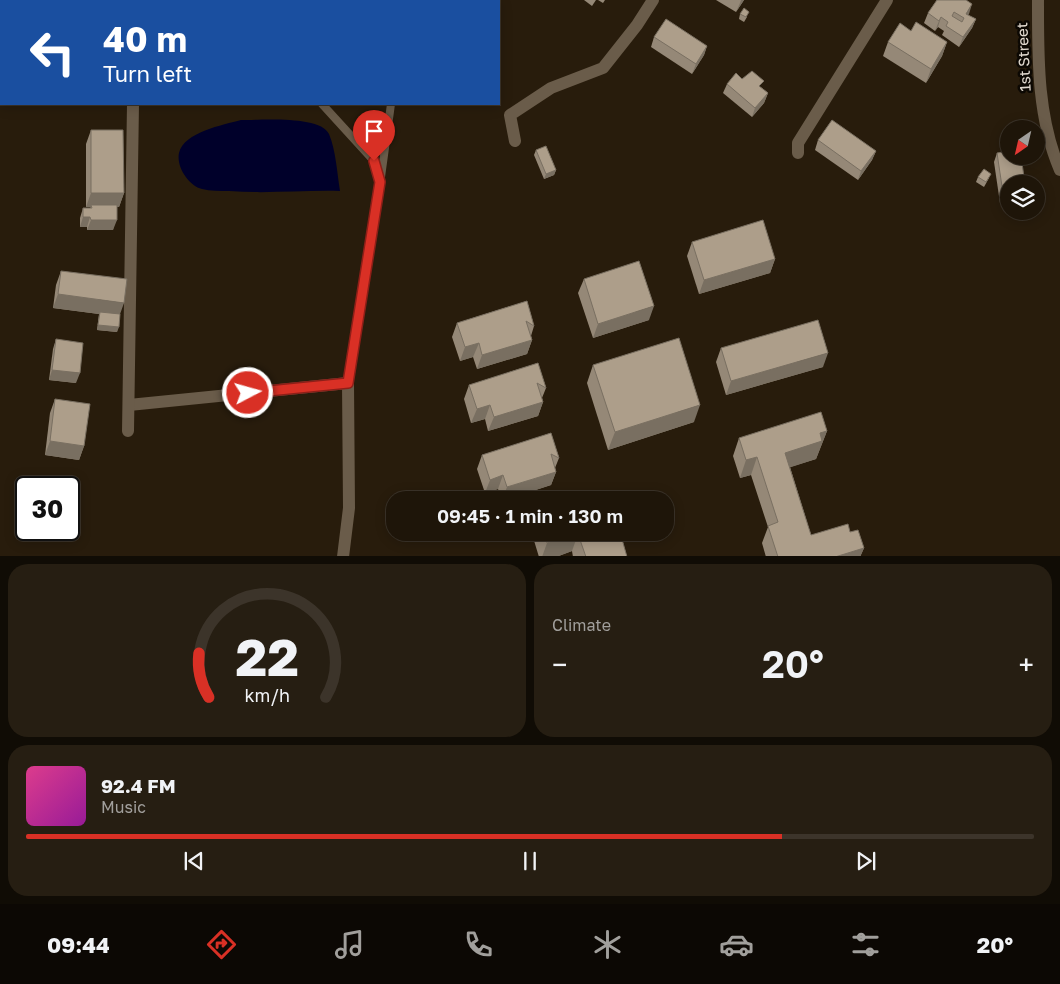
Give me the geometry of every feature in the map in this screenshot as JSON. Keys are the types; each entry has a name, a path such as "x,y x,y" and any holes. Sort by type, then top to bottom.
{"street":[{"path":"515,141 510,114 551,88 603,68 637,25 653,0"},
{"path":"798,153 798,143 887,0"},
{"name":"1st Street","path":"1038,0 1038,81 1053,154 1060,170"},
{"path":"128,431 135,105"},
{"path":"129,405 348,383 348,508 343,556"}],"lane":[{"path":"323,105 374,161 380,182"},
{"path":"348,383 380,182 390,105"}],"water":[{"path":"275,119 302,121 324,128 329,134 333,148 340,191 215,191 202,189 192,184 184,175 180,164 179,153 182,146 205,130 241,120"}],"building":[{"path":"937,0 966,0 972,4 966,14 976,19 963,37 946,26 948,22 941,17 939,21 928,13","holes":["954,12 964,18 962,22 952,16"]},
{"path":"744,8 749,12 746,17 740,14"},
{"path":"666,19 707,46 696,64 654,37"},
{"path":"916,22 947,42 931,69 888,42 900,23 911,31"},
{"path":"752,71 764,81 759,86 768,93 755,108 727,84 736,73 742,79"},
{"path":"832,120 876,151 861,171 818,140"},
{"path":"91,130 123,130 124,193 91,193"},
{"path":"546,146 556,170 546,174 536,150"},
{"path":"1000,152 1000,165 1022,165 1024,175 1000,175 997,153"},
{"path":"984,169 991,174 986,182 978,177"},
{"path":"91,205 117,205 117,220 91,220 90,217 83,217 83,208 92,208"},
{"path":"763,220 775,259 704,280 692,242"},
{"path":"639,261 654,306 598,324 584,279"},
{"path":"61,271 127,279 124,303 58,294"},
{"path":"527,301 534,326 526,321 532,340 482,355 479,343 465,347 457,323"},
{"path":"100,312 120,314 119,327 98,325"},
{"path":"818,320 828,353 731,381 721,348"},
{"path":"679,338 700,405 615,432 593,365"},
{"path":"56,339 83,343 80,373 52,370"},
{"path":"538,363 546,388 537,383 543,402 494,417 490,405 477,409 469,385"},
{"path":"55,399 90,404 84,446 50,441"},
{"path":"821,412 827,431 820,433 822,441 785,453 811,535 848,524 850,532 858,530 864,548 838,556 778,556 768,526 778,522 757,457 746,460 739,438"},
{"path":"551,433 559,458 551,454 556,472 507,487 503,475 490,480 482,455"},
{"path":"580,541 623,541 627,556 586,556"}],"route":[{"path":"248,393 348,383 380,182 374,161"}]}
